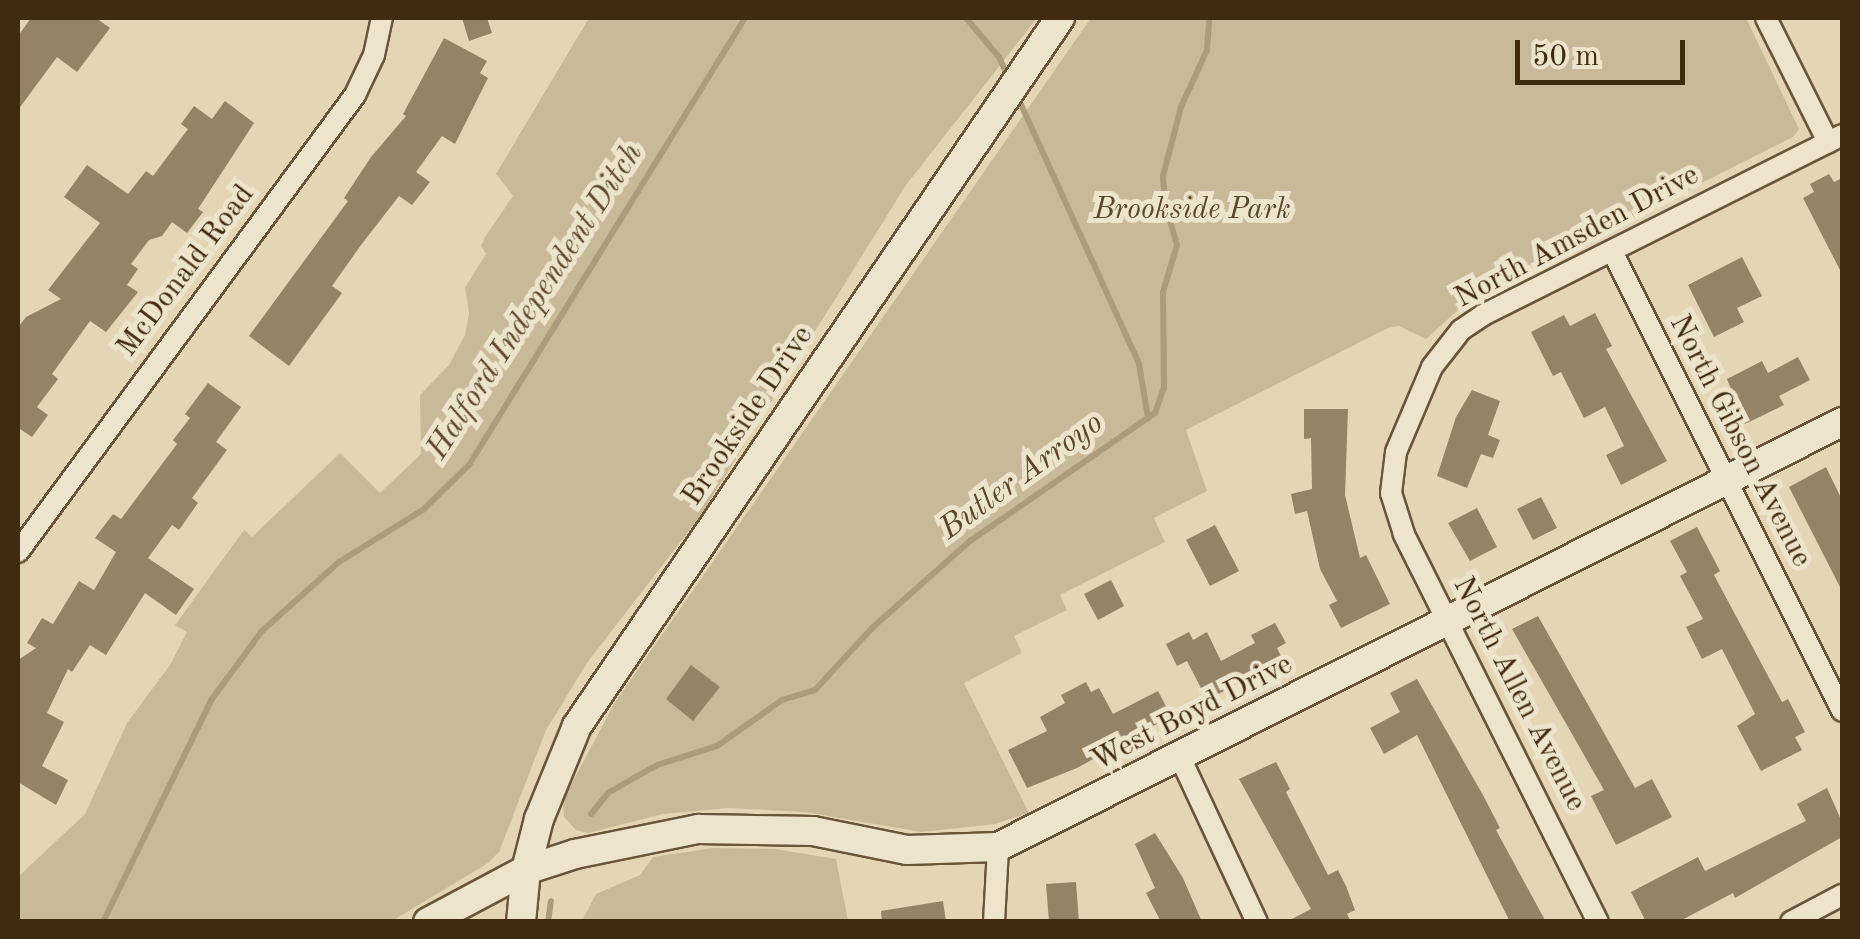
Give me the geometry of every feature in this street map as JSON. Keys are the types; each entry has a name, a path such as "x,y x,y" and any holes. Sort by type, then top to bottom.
{"street":[{"name":"McDonald Road","path":"21,540 356,95 374,55 382,18"},
{"name":"Brookside Drive","path":"521,922 526,870 555,774 577,726 1060,18"},
{"path":"1766,18 1835,138"},
{"name":"North Amsden Drive","path":"1391,493 1396,452 1432,367 1446,345 1483,315 1835,138"},
{"name":"North Gibson Avenue","path":"1612,251 1842,711"},
{"name":"West Boyd Drive","path":"428,922 526,870 575,854 698,829 814,831 907,850 998,847 1842,422"},
{"name":"North Allen Avenue","path":"1391,493 1404,534 1446,622 1598,922"},
{"path":"1179,755 1257,922"},
{"path":"994,922 998,847"},
{"path":"1791,922 1842,896"}],"green space":[{"path":"589,18 1037,18 906,185 701,515 587,663 546,730 499,852 488,863 392,921 18,921 18,877 85,814 127,723 170,665 187,632 175,625 244,530 252,537 340,453 380,493 421,454 420,395 449,365 465,335 469,313 465,288 486,254 481,246 485,237 513,196 496,174"},
{"name":"Brookside Park","path":"1091,18 1746,18 1799,129 1793,137 1469,300 1426,339 1399,326 1388,328 1186,430 1207,491 1154,518 1165,542 1060,595 1067,610 1014,636 1022,653 964,683 1029,813 995,824 921,832 805,812 728,808 663,814 588,833 576,830 564,817 563,800 614,704"},
{"path":"713,848 775,849 836,859 848,921 582,921 596,894 640,875 653,857"}],"building":[{"path":"31,18 96,18 110,28 77,72 57,57 18,110 18,36"},
{"path":"462,18 487,18 492,33 469,41"},
{"path":"444,38 487,61 480,73 488,78 455,144 442,136 416,172 430,182 412,205 399,196 361,245 332,286 342,293 289,366 249,336 348,201 344,198 371,157 406,116 403,114"},
{"path":"225,101 254,123 198,209 203,212 187,233 172,222 162,236 149,240 131,264 138,269 127,285 138,292 106,332 90,321 52,374 58,379 37,407 48,415 32,437 20,429 18,432 19,326 26,317 61,299 48,290 100,223 64,197 87,165 128,194 146,171 153,176 188,129 181,124 194,106 212,119"},
{"path":"1829,174 1834,182 1842,178 1842,274 1803,198 1814,192 1810,184"},
{"path":"1742,257 1762,296 1737,308 1744,322 1714,337 1688,285"},
{"path":"1595,313 1612,346 1606,349 1667,461 1621,485 1606,455 1624,446 1605,407 1584,418 1561,372 1553,376 1531,332 1564,315 1570,326"},
{"path":"1798,357 1810,380 1779,396 1784,405 1745,424 1727,379 1762,361 1768,373"},
{"path":"208,383 241,407 216,442 227,450 192,498 198,503 179,530 172,525 148,558 194,589 176,615 145,593 106,655 90,645 72,672 68,669 47,713 64,722 42,766 68,780 56,805 18,782 18,660 36,648 27,643 42,618 53,624 79,581 94,590 116,552 95,538 113,514 121,519 177,444 173,440 190,418 185,414"},
{"path":"1472,390 1500,401 1488,435 1500,440 1493,458 1481,454 1467,488 1437,476 1456,417"},
{"path":"1304,409 1348,409 1345,495 1360,558 1366,555 1390,604 1341,628 1329,605 1337,601 1320,569 1307,511 1295,514 1291,494 1312,489 1311,438 1304,439"},
{"path":"1826,467 1842,500 1842,591 1789,487"},
{"path":"1541,497 1557,528 1533,540 1517,509"},
{"path":"1477,508 1497,547 1470,561 1448,523"},
{"path":"1215,525 1239,571 1210,586 1186,540"},
{"path":"1697,527 1720,571 1714,575 1782,702 1788,699 1805,732 1795,737 1802,750 1761,771 1737,726 1755,714 1722,649 1702,659 1686,627 1703,619 1680,576 1687,572 1670,541"},
{"path":"1111,580 1124,606 1098,620 1084,594"},
{"path":"1538,616 1635,788 1652,779 1672,817 1616,845 1591,796 1604,790 1512,629"},
{"path":"1275,623 1286,643 1277,648 1283,660 1207,700 1187,661 1177,666 1166,644 1189,632 1193,640 1207,632 1221,661 1255,643 1251,635"},
{"path":"691,665 720,687 693,721 666,699"},
{"path":"1417,679 1484,797 1500,828 1496,830 1546,922 1510,922 1417,735 1384,754 1370,728 1400,712 1390,693"},
{"path":"1086,682 1091,692 1099,688 1113,714 1158,691 1171,716 1077,768 1027,788 1008,750 1047,731 1040,717 1065,703 1061,695"},
{"path":"1276,762 1290,789 1286,792 1328,875 1338,870 1346,886 1355,910 1347,914 1351,922 1286,922 1311,909 1239,779"},
{"path":"1827,788 1842,822 1842,837 1735,898 1733,893 1678,922 1646,922 1631,892 1698,857 1705,871 1806,821 1797,804"},
{"path":"1155,833 1183,878 1202,922 1161,922 1146,893 1155,888 1135,844"},
{"path":"1076,882 1079,922 1049,922 1046,884"},
{"path":"943,901 946,922 882,922 881,911"}],"waterway":[{"name":"Halford Independent Ditch","path":"103,922 212,699 262,631 339,562 424,509 469,465 745,18"},
{"path":"966,18 999,57 1008,77"},
{"name":"Butler Arroyo","path":"591,814 608,793 657,765 717,746 782,700 815,690 872,628 970,541 1155,413 1164,387 1163,292 1177,245 1166,207 1163,176 1181,107 1207,50 1209,18"},
{"path":"1018,98 1139,364 1148,418"},
{"name":"Butler Arroyo","path":"548,922 551,901"}]}
